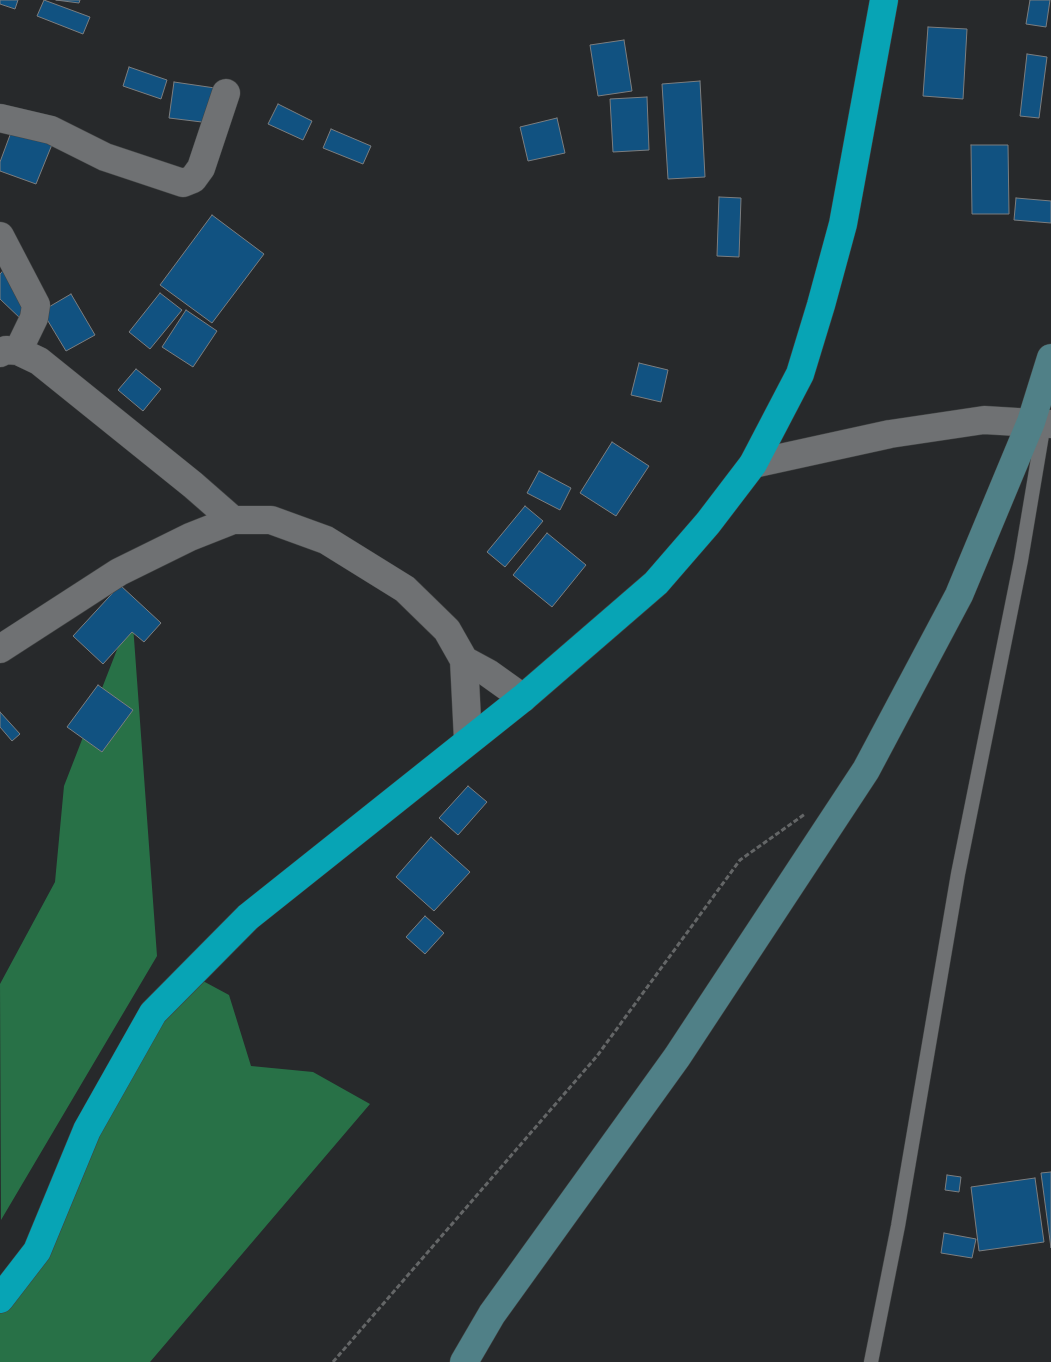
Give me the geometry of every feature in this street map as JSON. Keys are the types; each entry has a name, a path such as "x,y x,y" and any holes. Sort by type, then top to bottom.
{"highway":[{"path":"0,1299 37,1251 87,1130 153,1013 248,917 523,698 656,583 708,523 753,464 800,374 844,224 884,0"}],"street":[{"path":"0,118 51,130 105,157 183,183 193,179 201,168 226,93"},
{"path":"0,236 36,305 34,318 9,352 39,361 194,485 233,520"},
{"path":"464,1362 492,1314 677,1057 866,770 959,594 1042,423 1051,358"},
{"path":"753,464 890,434 984,420 1042,423"},
{"path":"0,650 120,572 190,537 233,520 271,520 326,540 405,589 447,630 464,660 468,740"},
{"path":"464,660 488,673 523,698"}],"lane":[{"path":"871,1362 900,1217 958,874 1021,560 1042,423"}],"path":[{"path":"333,1362 597,1056 740,860 811,810"}],"green space":[{"path":"132,611 157,956 1,1220 0,984 55,882 64,786"},
{"path":"190,974 229,995 251,1066 313,1072 370,1104 150,1362 0,1362 0,1304 119,1060"}],"building":[{"path":"0,0 18,0 15,9 0,4"},
{"path":"44,0 90,17 83,34 37,16"},
{"path":"56,0 80,0 79,3"},
{"path":"1030,0 1050,0 1046,27 1026,24"},
{"path":"928,27 967,29 963,99 923,96"},
{"path":"624,40 632,91 598,96 590,45"},
{"path":"1027,54 1047,57 1039,118 1020,116"},
{"path":"129,67 167,80 161,99 123,86"},
{"path":"700,81 705,177 668,179 662,84"},
{"path":"174,82 215,88 210,123 169,118"},
{"path":"647,97 649,150 613,152 610,99"},
{"path":"278,104 312,121 303,140 268,124"},
{"path":"557,118 565,153 528,161 520,127"},
{"path":"13,127 53,142 36,184 0,171 0,162"},
{"path":"331,129 371,146 363,164 323,148"},
{"path":"971,145 1008,145 1009,214 972,214"},
{"path":"719,197 741,198 739,257 717,256"},
{"path":"1016,198 1051,201 1051,223 1014,220"},
{"path":"212,215 264,254 212,323 160,285"},
{"path":"9,264 44,297 22,320 0,299 0,274"},
{"path":"160,293 182,310 150,349 129,332"},
{"path":"71,294 95,335 66,351 42,311"},
{"path":"186,310 217,331 193,367 162,347"},
{"path":"639,363 668,370 661,402 631,395"},
{"path":"136,369 161,389 143,411 118,390"},
{"path":"612,442 649,466 616,516 580,493"},
{"path":"539,471 571,488 560,510 527,493"},
{"path":"525,506 543,521 505,567 487,552"},
{"path":"547,533 586,565 552,607 513,575"},
{"path":"120,585 161,623 144,642 132,632 103,664 73,636"},
{"path":"98,685 133,710 102,752 67,727"},
{"path":"0,712 20,734 12,741 0,727"},
{"path":"468,786 487,802 458,835 439,818"},
{"path":"431,837 470,872 434,911 396,877"},
{"path":"425,916 444,933 425,954 406,937"},
{"path":"1051,1172 1051,1248 1041,1173"},
{"path":"947,1175 961,1177 959,1192 945,1190"},
{"path":"1035,1178 1044,1242 979,1251 971,1187"},
{"path":"944,1233 976,1239 972,1258 941,1253"}]}
